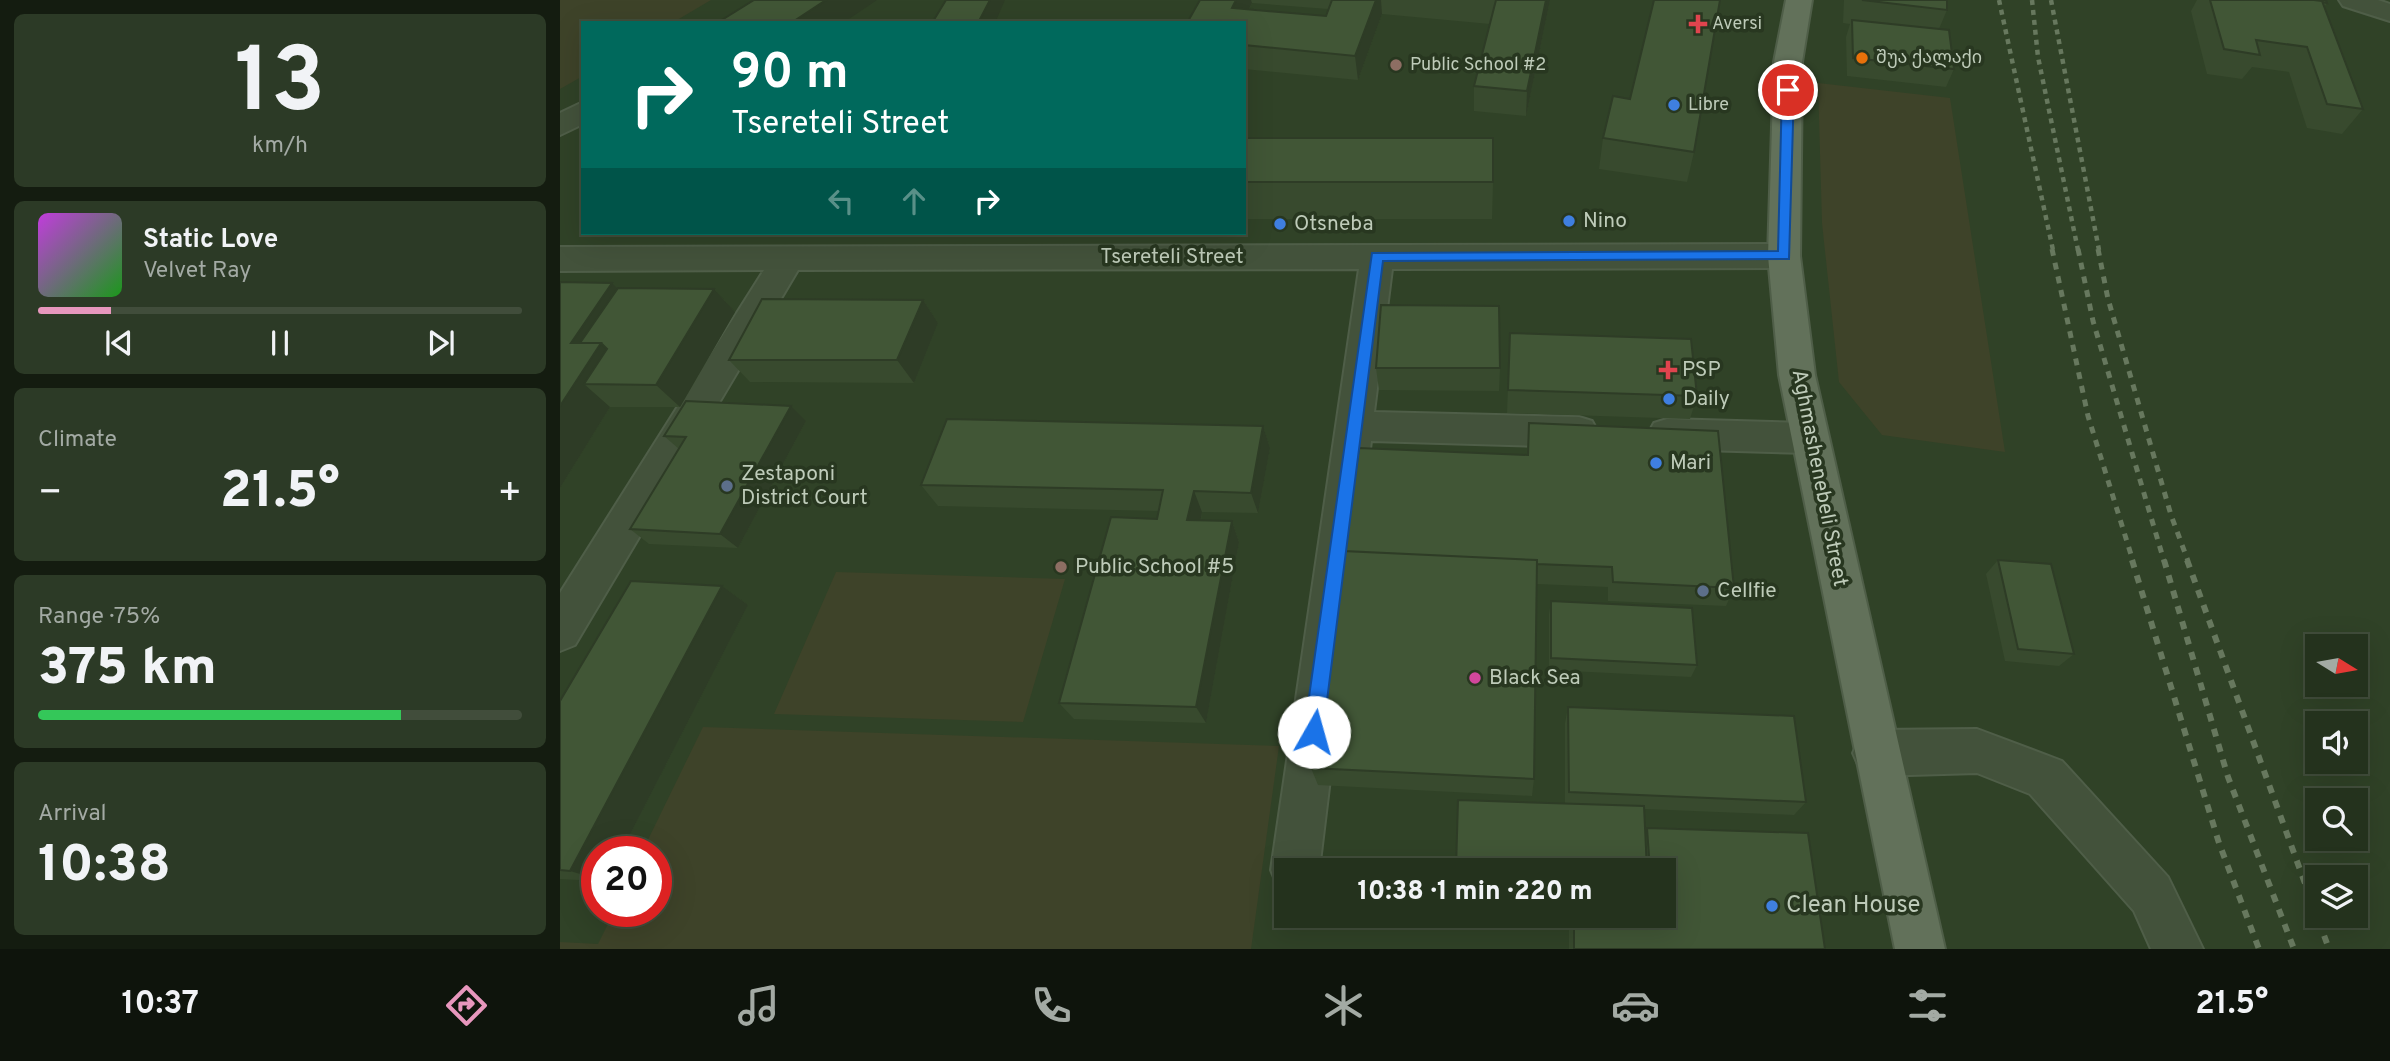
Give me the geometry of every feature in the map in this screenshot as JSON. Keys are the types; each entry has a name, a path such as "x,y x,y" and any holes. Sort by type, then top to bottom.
{"main road":[{"name":"Aghmashenebeli Street","path":"1799,0 1788,62 1784,256 1797,375 1808,438 1920,949"}],"street":[{"path":"2352,0 2390,13"},
{"path":"560,126 581,112"},
{"name":"Tsereteli Street","path":"560,259 1784,256"},
{"path":"1297,858 1377,257"},
{"path":"560,631 789,258"},
{"path":"1354,426 1808,438"},
{"path":"1876,753 1977,751 2046,777 2151,894 2178,949"}],"green space":[{"path":"560,0 711,0 675,21 581,21 581,77 560,89"},
{"path":"1818,83 1950,98 2005,452 1882,435 1839,382 1822,223"},
{"path":"836,572 1065,579 1023,722 774,714"},
{"path":"703,727 1279,746 1251,949 560,949 560,942 598,944 606,927 672,927 672,836 650,836"}],"building":[{"path":"754,0 826,0 794,21 720,21"},
{"path":"946,0 990,0 979,21 933,21"},
{"path":"1200,0 1236,0 1232,8 1326,16 1332,0 1376,0 1355,56 1246,45 1246,21 1188,21"},
{"path":"1496,0 1546,0 1527,91 1474,86"},
{"path":"1654,0 1720,0 1694,152 1603,138 1613,96 1630,99"},
{"path":"1862,0 1947,0 1947,10"},
{"path":"2210,0 2322,1 2363,109 2327,104 2307,47 2256,40 2260,55 2224,49"},
{"path":"1852,20 1949,30 1954,69 1853,58"},
{"path":"1246,138 1493,138 1493,182 1246,182"},
{"path":"560,282 612,283 571,343 601,343 560,406"},
{"path":"618,288 714,289 656,385 584,384 607,349 601,343 580,343"},
{"path":"762,299 923,300 897,360 729,360"},
{"path":"1381,305 1499,306 1500,368 1376,368"},
{"path":"1510,333 1691,339 1697,396 1508,390"},
{"path":"686,401 791,406 720,534 630,529 686,437 664,436"},
{"path":"947,419 1263,426 1251,493 1194,491 1187,520 1232,521 1196,707 1059,703 1111,517 1157,519 1163,490 921,485"},
{"path":"1529,423 1718,431 1734,588 1613,582 1612,567 1537,564 1537,560 1344,551 1359,448 1528,455"},
{"path":"1342,551 1537,560 1534,779 1311,768"},
{"path":"1998,560 2051,564 2074,654 2018,649"},
{"path":"631,581 722,586 589,836 581,836 581,850 570,871 560,870 560,701"},
{"path":"1551,601 1692,608 1697,665 1551,658"},
{"path":"1568,707 1794,716 1806,802 1569,792"},
{"path":"1458,800 1644,806 1646,858 1456,858"},
{"path":"1647,828 1808,833 1825,949 1574,949 1574,928 1676,928 1676,858 1649,858"}],"railway":[{"path":"1999,0 2053,250"},
{"path":"2032,0 2038,57 2078,250"},
{"path":"2051,0 2099,250"},
{"path":"2052,249 2088,416 2133,561"},
{"path":"2078,249 2093,321 2164,561"},
{"path":"2098,249 2108,299 2171,515 2188,561"},
{"path":"2132,560 2219,843 2259,949"},
{"path":"2164,560 2228,777 2294,949"},
{"path":"2187,560 2329,949"}],"place":[{"name":"Aversi","path":"1698,24"},
{"name":"შუა ქალაქი","path":"1862,58"},
{"name":"Public School #2","path":"1396,65"},
{"name":"Libre","path":"1674,105"},
{"name":"Nino","path":"1569,221"},
{"name":"Otsneba","path":"1280,224"},
{"name":"PSP","path":"1668,370"},
{"name":"Daily","path":"1669,399"},
{"name":"Mari","path":"1656,463"},
{"name":"Zestaponi District Court","path":"727,486"},
{"name":"Public School #5","path":"1061,567"},
{"name":"Cellfie","path":"1703,591"},
{"name":"Black Sea","path":"1475,678"},
{"name":"Clean House","path":"1772,906"}],"route":[{"path":"1314,732 1377,257 1784,256 1788,90"}]}
